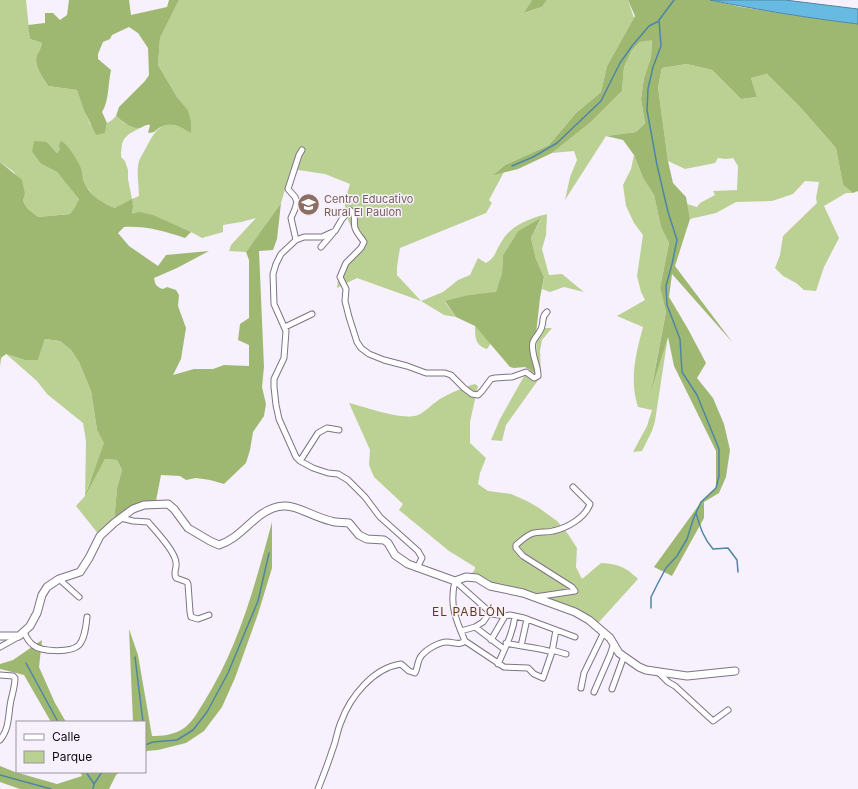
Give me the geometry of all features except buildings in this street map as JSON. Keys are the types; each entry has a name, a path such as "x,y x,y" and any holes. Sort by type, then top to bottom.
{"street":[{"path":"296,240 291,218 297,202 295,197 288,189 302,150"},
{"path":"321,247 350,210 352,211 355,216 354,226 364,242 361,248 346,263 340,277 346,289 345,301 357,342 361,348 374,357 426,373 445,373 451,375 472,394 478,395 491,379 512,377 523,372 526,372 534,378 538,376 535,366 533,342 543,325 543,315 547,312"},
{"path":"335,231 322,237 296,240 281,254 273,274 274,304 285,327 286,338 284,358 274,379 274,393 279,419 291,444 293,452 300,461 313,468 343,477 352,484 365,497 380,517 418,551 422,558 417,568"},
{"path":"285,327 312,314"},
{"path":"300,461 318,433 327,428 338,430"},
{"path":"534,597 574,591 572,587 522,556 516,548 516,545 531,534 538,532 552,532 563,528 574,522 584,513 590,504 573,487"},
{"path":"0,648 22,634 30,626 37,613 42,595 47,587 59,580 74,575 81,570 100,536 133,509 144,505 168,504 174,509 188,528 219,545 228,542 235,537 244,528 269,509 282,506 299,508 331,522 349,523 359,535 366,539 384,540 388,543 395,555 408,564 455,581 490,612 527,619 575,637"},
{"path":"121,518 133,521 148,522 158,532 174,556 176,563 174,574 176,578 187,582 188,584 191,617 198,619 209,616"},
{"path":"455,581 466,577 477,578 490,586 499,589 511,590 534,597 574,612 589,620 604,632 614,643 619,653 646,670 687,676 734,670"},
{"path":"59,580 79,597"},
{"path":"455,581 452,593 454,612 465,641 506,668 528,668 534,674 543,678 552,651 556,630"},
{"path":"461,630 475,627 483,622 490,612"},
{"path":"492,640 505,616"},
{"path":"498,664 506,643 510,638 515,616"},
{"path":"22,634 37,648 48,650 65,650 79,644 85,632 87,617"},
{"path":"521,646 523,631 527,619"},
{"path":"475,627 504,649"},
{"path":"581,688 584,673 604,632"},
{"path":"0,636 22,634"},
{"path":"318,789 333,750 340,722 353,699 373,676 400,664 409,671 415,673 421,656 430,649 446,642 460,644 465,641"},
{"path":"506,643 530,648 540,648 566,654"},
{"path":"594,692 614,643"},
{"path":"612,689 624,656"},
{"path":"657,671 713,721 728,710"},
{"path":"0,675 15,678 9,720 5,734 0,740"}],"green space":[{"path":"0,0 26,0 30,39 42,43 36,59 37,67 48,86 77,90 90,124 105,133 107,123 116,116 124,123 140,128 129,134 124,139 122,144 121,157 125,161 128,170 128,179 132,199 139,196 138,165 152,136 161,127 166,125 177,126 191,132 188,110 177,97 158,65 160,38 179,0 532,0 525,13 542,7 547,0 628,0 634,18 607,66 601,92 576,113 549,145 505,165 494,174 504,172 489,200 492,203 486,213 400,248 397,275 421,301 357,278 337,288 341,266 362,240 353,229 345,210 350,184 325,174 291,169 281,203 246,252 229,251 231,245 256,218 223,225 223,232 202,238 186,230 132,214 133,207 115,208 97,200 85,185 81,168 60,149 57,153 47,142 32,152 41,164 57,172 79,198 76,208 70,214 38,217 27,208 23,201 25,194 14,172 0,162"},
{"path":"69,0 129,0 131,15 167,7 169,0 179,0 160,38 158,65 177,97 188,110 191,122 191,133 174,125 167,125 148,133 150,125 140,128 133,127 116,116 119,107 149,75 148,48 138,33 129,27 112,35 110,39 103,42 98,54 98,59 111,70 107,98 102,112 107,123 105,133 96,135 84,110 77,90 48,86 36,63 37,55 42,43 30,39 28,25 45,23 45,13 53,13 60,20 67,15"},
{"path":"532,0 547,0 542,7 524,13"},
{"path":"628,0 710,0 741,7 858,24 858,191 853,193 843,185 836,148 800,107 767,74 751,78 757,97 741,99 712,70 687,64 662,68 658,87 668,161 673,183 686,197 690,219 675,266 733,343 672,274 669,297 706,363 697,378 713,398 724,424 730,450 726,477 719,493 704,502 704,518 672,576 654,567 701,502 716,488 716,451 674,366 668,337 651,391 666,312 660,288 669,243 661,227 654,195 643,178 634,155 623,140 606,136 636,132 645,123 641,99 644,78 651,57 652,40 640,42 632,50 624,67 622,91 591,122 552,153 518,169 493,175 505,165 549,145 576,113 601,92 607,66 635,16"},
{"path":"652,39 651,57 644,78 641,99 645,123 636,132 606,136 565,200 570,177 577,160 574,151 552,153 591,122 622,91 624,67 632,50 640,42"},
{"path":"687,64 712,70 741,99 757,97 751,78 767,74 800,107 836,148 843,185 853,193 846,193 824,206 839,238 824,267 816,291 804,290 796,283 783,276 775,268 780,255 783,236 817,203 816,198 819,182 805,181 793,194 772,201 736,202 716,213 690,219 687,204 697,207 700,203 715,195 713,191 737,190 738,166 733,158 718,158 715,163 685,169 668,161 658,87 662,68"},
{"path":"34,141 47,142 57,153 60,149 59,145 61,141 64,143 80,165 86,186 95,197 102,202 115,208 132,199 132,214 139,212 153,215 191,232 185,238 140,227 124,227 118,233 129,246 158,266 166,255 209,251 154,278 157,286 163,289 167,287 176,290 179,295 178,306 186,328 181,359 173,375 194,369 213,369 224,365 249,366 249,345 238,340 240,324 249,318 249,260 246,252 281,203 277,239 273,250 259,251 264,367 262,387 266,404 264,416 253,432 246,463 224,484 196,478 186,480 180,476 161,475 156,501 144,504 114,523 117,488 122,470 117,460 105,459 85,496 104,443 97,430 91,391 79,362 71,350 60,341 45,339 38,360 25,360 6,354 1,358 0,366 0,162 22,180 25,194 23,201 27,208 38,217 70,214 79,199 57,172 41,164 32,152"},
{"path":"634,155 643,178 654,195 661,227 669,243 660,288 666,312 652,385 668,336 655,421 652,431 642,451 633,452 647,426 652,410 638,407 635,397 634,367 643,327 617,316 645,300 641,292 637,276 643,235 634,223 626,206 623,185 631,169"},
{"path":"547,214 546,235 542,249 549,275 562,274 584,292 564,287 550,292 542,289 544,277 536,259 531,238 541,219 518,231 503,255 502,273 496,293 468,295 445,302 456,317 444,315 421,301 443,292 458,280 470,275 478,258 486,263 490,260 494,256 506,235 516,226 528,220"},
{"path":"541,218 531,238 536,259 544,277 536,334 536,356 541,376 525,367 510,367 475,326 456,317 445,301 468,295 496,292 502,273 503,255 518,231"},
{"path":"475,326 491,343 487,349 480,346 476,340"},
{"path":"537,328 552,328 542,340 540,351 541,375 536,356"},
{"path":"45,339 60,341 71,350 79,362 91,391 97,430 105,443 86,492 105,459 117,460 122,470 117,488 114,523 100,536 76,506 85,496 86,441 83,423 47,394 37,381 6,354 25,360 38,360"},
{"path":"531,369 541,375 506,425 502,441 491,440 500,419 523,378"},
{"path":"475,384 478,386 470,422 470,443 486,458 480,473 478,484 488,491 511,494 527,501 557,521 577,548 576,567 582,579 601,563 621,567 638,579 599,622 593,624 580,617 470,576 475,567 449,551 399,510 403,504 374,477 369,465 370,450 349,403 394,415 418,415 449,394"},
{"path":"272,522 272,568 258,614 235,678 222,707 204,731 186,743 146,752 146,721 133,721 129,629 138,655 152,736 167,735 178,732 194,717 216,681 227,659 245,615"},
{"path":"42,640 39,667 55,703 65,721 50,721 24,675 0,669 0,664 13,660"},
{"path":"0,766 16,773 57,784 82,776 80,773 119,773 116,775 109,789 20,789 0,782"}],"water":[{"path":"710,0 785,0 858,9 858,24 784,14"}],"waterway":[{"path":"651,608 651,597 658,583 666,568 677,556 687,539 694,517 701,502 716,488 719,476 719,449 697,395 682,372 680,339 667,305 666,286 677,240 668,212 657,165 647,110 648,89 653,67 661,46 659,20 674,0"},
{"path":"512,166 533,157 557,143 601,101 620,63 632,46 649,26 659,21"},
{"path":"696,513 702,532 707,541 713,549 728,548 737,560 738,572"},
{"path":"146,745 153,742 177,740 193,730 207,712 228,673 258,601 269,553"},
{"path":"135,657 143,721"},
{"path":"26,663 57,721"},
{"path":"87,773 94,784"},
{"path":"93,789 94,784 101,773"},
{"path":"0,775 51,789"}],"place":[{"name":"Centro Educativo Rural El Paulon","path":"308,205"}],"district":[{"name":"EL PABLÓN","path":"469,612"}]}
